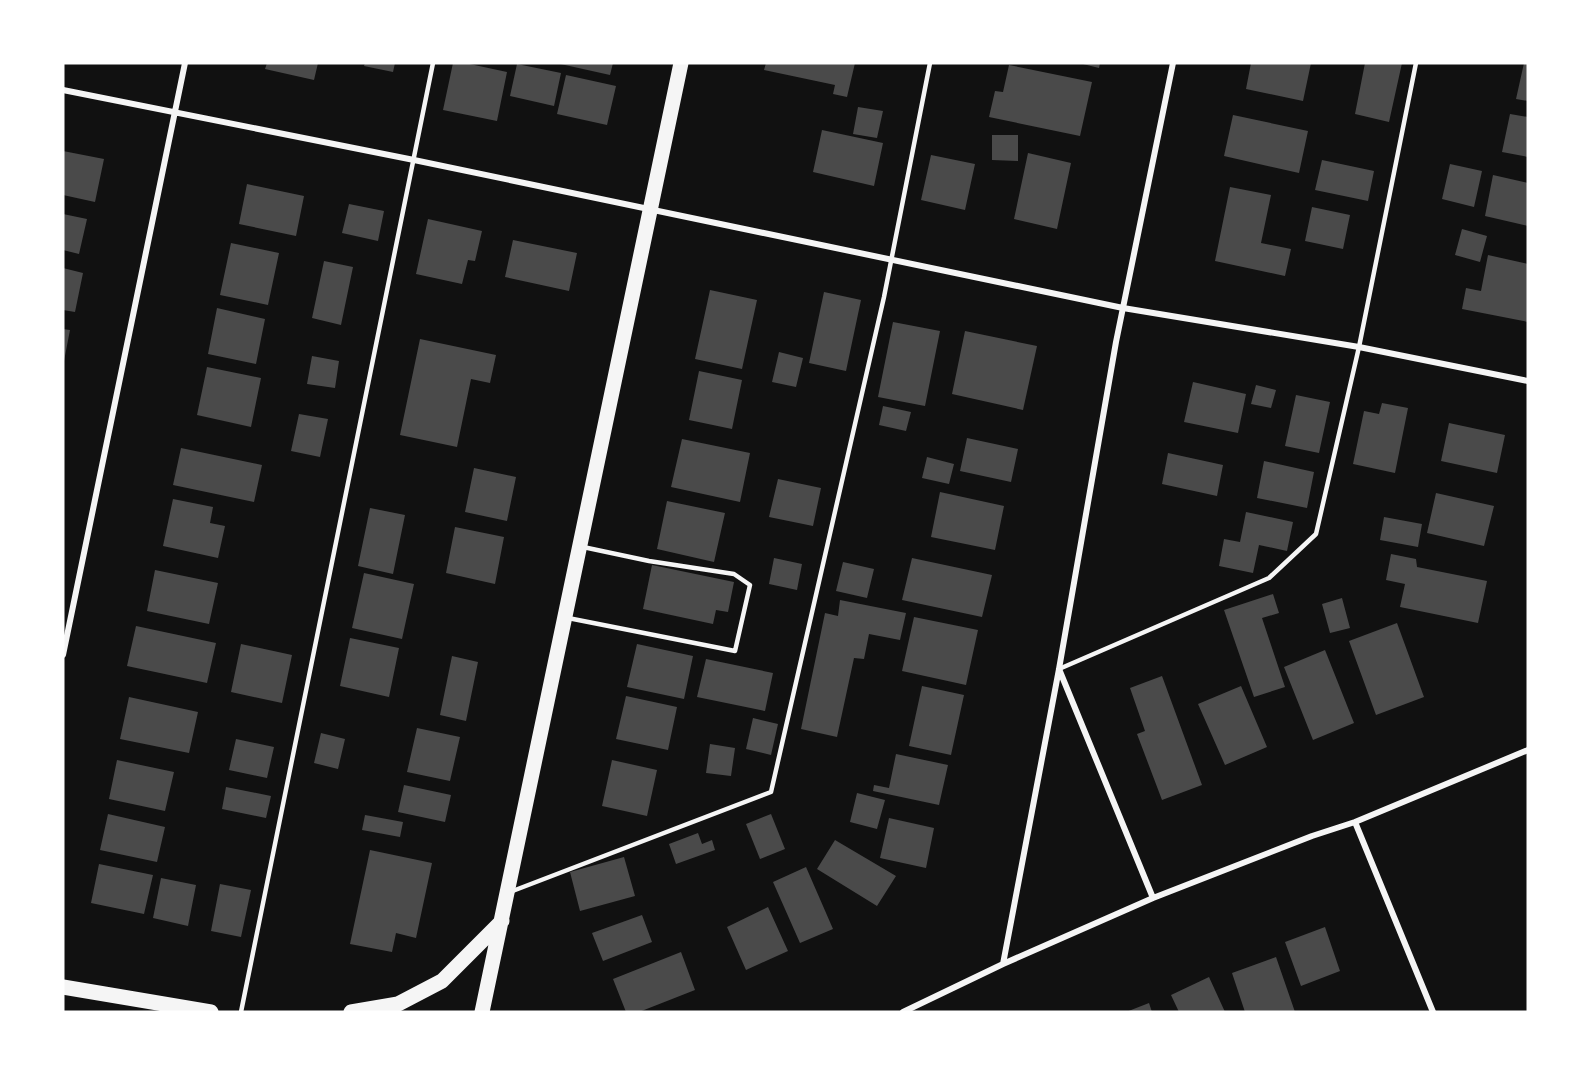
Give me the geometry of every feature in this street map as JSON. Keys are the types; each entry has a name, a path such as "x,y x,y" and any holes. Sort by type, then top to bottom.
{"main road":[{"path":"482,1012 681,63"},
{"path":"351,1012 398,1004 442,981 502,921"},
{"path":"63,987 183,1010 211,1012"}],"street":[{"path":"63,656 185,63"},
{"path":"1003,964 1059,669 1123,308 1173,63"},
{"path":"63,90 414,160 1123,308 1359,347 1528,381"},
{"path":"1059,669 1153,898"},
{"path":"903,1012 1003,964 1153,898 1312,836 1355,822 1528,750"},
{"path":"1355,822 1433,1012"}],"lane":[{"path":"241,1012 433,63"},
{"path":"508,892 771,792 892,261 930,63"},
{"path":"1059,669 1269,578 1316,534 1359,347 1416,63"},
{"path":"566,617 735,651 750,585 734,574 649,561 581,546"}],"building":[{"path":"267,63 318,63 314,80 265,69"},
{"path":"365,63 395,63 393,72 364,66"},
{"path":"453,63 465,63 507,72 497,121 443,110"},
{"path":"556,63 613,63 610,75"},
{"path":"766,63 855,63 847,97 833,94 835,85 764,70"},
{"path":"1079,63 1100,63 1099,68"},
{"path":"1251,63 1311,63 1303,101 1246,89"},
{"path":"1365,63 1402,63 1389,122 1355,114"},
{"path":"1524,63 1528,63 1528,101 1516,99"},
{"path":"517,64 561,73 554,106 510,96"},
{"path":"1009,65 1092,82 1080,136 989,117 995,91 1003,92"},
{"path":"566,75 616,86 607,125 557,114"},
{"path":"858,107 883,111 877,138 853,134"},
{"path":"1510,114 1528,117 1528,157 1502,152"},
{"path":"1233,115 1308,131 1299,173 1224,156"},
{"path":"822,130 883,143 874,186 813,172"},
{"path":"992,135 1018,135 1018,161 992,160"},
{"path":"63,151 104,159 95,202 63,195"},
{"path":"1028,153 1071,163 1057,229 1014,219"},
{"path":"931,155 975,164 965,210 921,200"},
{"path":"1322,160 1374,171 1368,201 1315,190"},
{"path":"1450,164 1482,171 1474,207 1442,199"},
{"path":"1493,175 1528,183 1528,226 1485,216"},
{"path":"247,184 304,196 296,236 239,224"},
{"path":"1230,187 1271,195 1261,243 1291,249 1285,276 1215,261"},
{"path":"349,204 384,211 378,241 342,233"},
{"path":"1312,207 1350,215 1343,249 1305,241"},
{"path":"63,214 87,219 79,254 63,250"},
{"path":"428,219 482,231 475,261 468,260 462,284 416,274"},
{"path":"1462,229 1487,236 1480,262 1455,255"},
{"path":"513,240 577,253 569,291 505,277"},
{"path":"231,243 279,253 268,305 220,295"},
{"path":"1488,255 1528,264 1528,322 1462,309 1466,288 1481,291"},
{"path":"324,261 353,267 341,325 312,318"},
{"path":"63,268 83,273 75,312 63,310"},
{"path":"710,290 757,300 742,369 695,359"},
{"path":"824,292 861,300 846,371 809,363"},
{"path":"217,308 265,319 256,364 208,354"},
{"path":"893,322 940,331 925,406 878,397"},
{"path":"63,329 70,330 64,361 63,361"},
{"path":"965,331 1037,346 1023,410 952,394"},
{"path":"420,339 496,355 490,383 471,379 457,447 400,435"},
{"path":"779,352 803,358 796,387 772,382"},
{"path":"312,356 339,361 335,388 307,384"},
{"path":"207,367 261,378 251,427 197,415"},
{"path":"699,371 742,380 732,429 689,420"},
{"path":"1193,382 1246,394 1238,433 1184,422"},
{"path":"1256,385 1276,390 1271,408 1251,404"},
{"path":"1296,395 1330,402 1319,453 1285,446"},
{"path":"1382,403 1408,408 1395,473 1353,464 1364,411 1379,414"},
{"path":"883,406 911,412 906,431 879,425"},
{"path":"299,414 328,419 320,457 291,451"},
{"path":"1449,423 1505,435 1497,473 1441,461"},
{"path":"967,438 1018,449 1011,482 960,471"},
{"path":"682,439 750,453 740,502 671,487"},
{"path":"181,448 262,465 254,502 173,485"},
{"path":"1168,453 1223,465 1217,496 1162,484"},
{"path":"927,457 954,464 949,484 922,478"},
{"path":"1264,461 1314,472 1307,508 1257,498"},
{"path":"474,468 516,477 507,521 465,512"},
{"path":"778,479 821,488 813,526 769,517"},
{"path":"940,492 1004,506 995,550 931,537"},
{"path":"1436,493 1494,506 1484,546 1427,533"},
{"path":"173,499 213,507 210,523 225,526 218,558 163,546"},
{"path":"667,501 725,513 714,562 657,549"},
{"path":"370,508 405,515 393,574 358,566"},
{"path":"1246,512 1293,522 1287,551 1259,545 1253,573 1219,566 1224,539 1240,542"},
{"path":"1384,517 1422,524 1418,547 1380,540"},
{"path":"455,527 504,537 495,584 446,573"},
{"path":"1391,554 1416,559 1417,567 1487,581 1478,623 1400,607 1405,584 1386,580"},
{"path":"774,558 802,564 797,590 769,584"},
{"path":"912,558 992,575 982,617 902,600"},
{"path":"843,562 874,569 867,598 836,591"},
{"path":"652,565 734,582 728,612 716,610 713,624 643,609"},
{"path":"155,570 218,583 209,624 147,611"},
{"path":"364,573 414,584 402,639 352,628"},
{"path":"1273,594 1279,613 1262,618 1285,687 1254,697 1224,610"},
{"path":"1342,598 1350,628 1330,633 1322,604"},
{"path":"840,600 906,613 900,640 869,634 864,659 854,658 837,737 801,729 825,613 838,616"},
{"path":"914,617 978,630 966,685 902,671"},
{"path":"1397,623 1424,697 1376,715 1349,641"},
{"path":"136,626 216,643 207,683 127,666"},
{"path":"350,638 399,648 389,697 340,686"},
{"path":"241,644 292,655 282,703 231,692"},
{"path":"637,644 693,656 684,699 627,687"},
{"path":"1325,650 1354,723 1313,740 1284,667"},
{"path":"452,656 478,662 466,721 440,715"},
{"path":"706,659 773,673 765,711 697,697"},
{"path":"1162,676 1202,785 1162,800 1137,734 1145,731 1130,688"},
{"path":"922,686 964,695 951,755 909,746"},
{"path":"1241,686 1267,747 1225,765 1198,704"},
{"path":"626,696 677,707 668,750 616,739"},
{"path":"129,697 198,712 189,753 120,739"},
{"path":"753,718 778,724 771,755 746,749"},
{"path":"417,728 460,737 450,781 407,772"},
{"path":"321,733 345,739 338,769 314,763"},
{"path":"236,739 274,747 267,778 229,770"},
{"path":"710,744 735,748 731,776 706,773"},
{"path":"896,754 948,765 939,805 873,791 874,785 889,788"},
{"path":"117,760 174,772 165,811 109,799"},
{"path":"612,760 657,770 647,816 602,806"},
{"path":"404,785 451,795 445,822 398,812"},
{"path":"226,787 271,796 266,818 222,809"},
{"path":"857,793 885,800 877,829 850,822"},
{"path":"108,814 165,827 157,862 100,850"},
{"path":"771,814 785,849 760,859 746,824"},
{"path":"365,815 403,822 400,837 362,830"},
{"path":"889,818 934,828 926,868 880,858"},
{"path":"698,833 702,844 712,840 715,850 676,864 669,844"},
{"path":"835,840 896,876 877,906 817,869"},
{"path":"370,850 432,863 416,938 396,933 392,952 350,944"},
{"path":"624,857 635,896 580,911 570,872"},
{"path":"99,864 153,875 144,914 91,903"},
{"path":"806,867 833,929 800,943 773,882"},
{"path":"161,878 196,885 188,926 153,918"},
{"path":"220,884 251,890 241,937 211,931"},
{"path":"768,907 788,951 746,970 727,927"},
{"path":"642,915 652,942 603,961 592,933"},
{"path":"1325,927 1340,971 1301,986 1285,942"},
{"path":"681,952 695,990 639,1012 626,1012 613,979"},
{"path":"1276,957 1295,1012 1245,1012 1232,973"},
{"path":"1209,977 1225,1012 1179,1012 1171,995"},
{"path":"1149,1003 1152,1012 1126,1012"}]}
